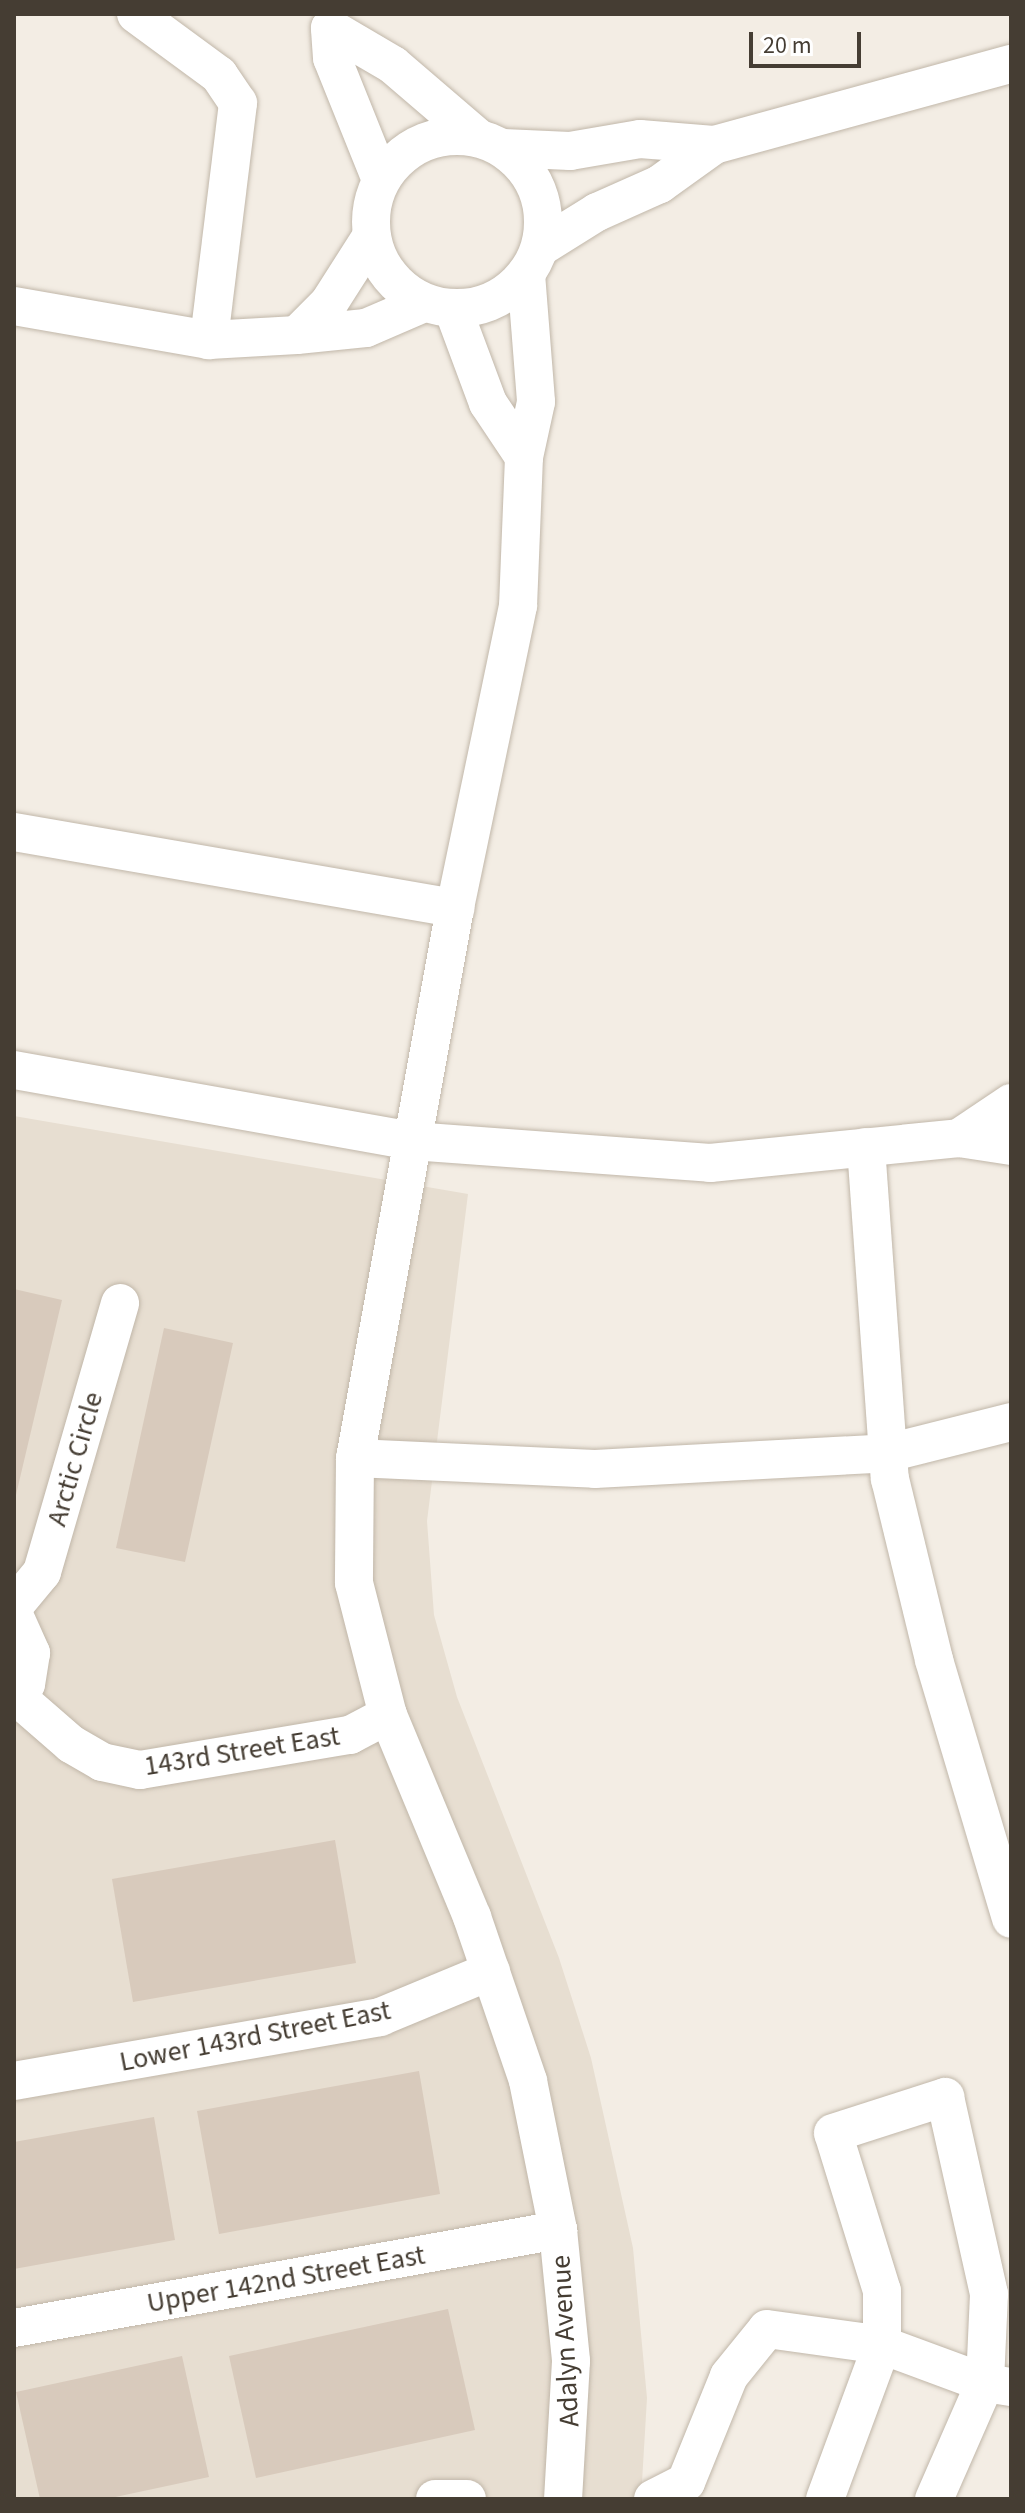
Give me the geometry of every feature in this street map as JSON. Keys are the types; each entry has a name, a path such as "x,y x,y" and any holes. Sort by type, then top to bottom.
{"street":[{"path":"136,14 219,75 238,103 209,340"},
{"path":"320,21 393,65 525,166 539,191 544,219 533,260"},
{"path":"320,21 381,180"},
{"path":"524,457 488,403 438,306 399,287 381,265 371,237 371,208 381,180 398,158 422,143 449,135 570,151 640,139 714,145 1011,64"},
{"path":"14,306 209,340 366,328 438,306 482,306 508,293 533,260 597,212 660,184 714,145"},
{"path":"297,335 329,303 371,237"},
{"name":"Adalyn Avenue","path":"533,260 536,402 524,457 518,606 455,908 355,1458 354,1583 388,1715 491,1971 528,2081 558,2230 571,2361 563,2499"},
{"path":"14,832 455,908"},
{"path":"14,1070 412,1141 710,1163 959,1138 1011,1146"},
{"path":"959,1138 1011,1103"},
{"path":"866,1147 888,1453 934,1660 1001,1848 1011,1919"},
{"name":"Arctic Circle","path":"14,1606 42,1572 120,1303"},
{"path":"355,1458 595,1469 888,1453 1011,1422"},
{"path":"14,1615 31,1653 26,1684 16,1699"},
{"name":"143rd Street East","path":"16,1699 71,1744 102,1762 140,1770 350,1735 388,1715"},
{"name":"Lower 143rd Street East","path":"14,2081 380,2017 491,1971"},
{"path":"825,2499 882,2345 882,2291 833,2133 945,2097 989,2294 998,2385 934,2499"},
{"name":"Upper 142nd Street East","path":"14,2328 558,2230"},
{"path":"653,2499 686,2482 729,2376 767,2329 882,2345 998,2385"},
{"path":"435,2499 467,2499"}],"shaded area":[{"path":"14,1116 468,1194 427,1521 434,1615 457,1697 559,1958 591,2058 633,2248 647,2398 641,2499 14,2499"}],"building":[{"path":"14,1289 62,1300 15,1499 14,1499"},
{"path":"164,1328 233,1343 185,1562 116,1548"},
{"path":"335,1840 356,1963 133,2002 112,1879"},
{"path":"419,2071 440,2194 219,2234 197,2111"},
{"path":"154,2117 175,2240 14,2269 14,2142"},
{"path":"448,2309 475,2430 256,2478 229,2356"},
{"path":"182,2356 209,2477 106,2499 40,2499 16,2392"}]}
